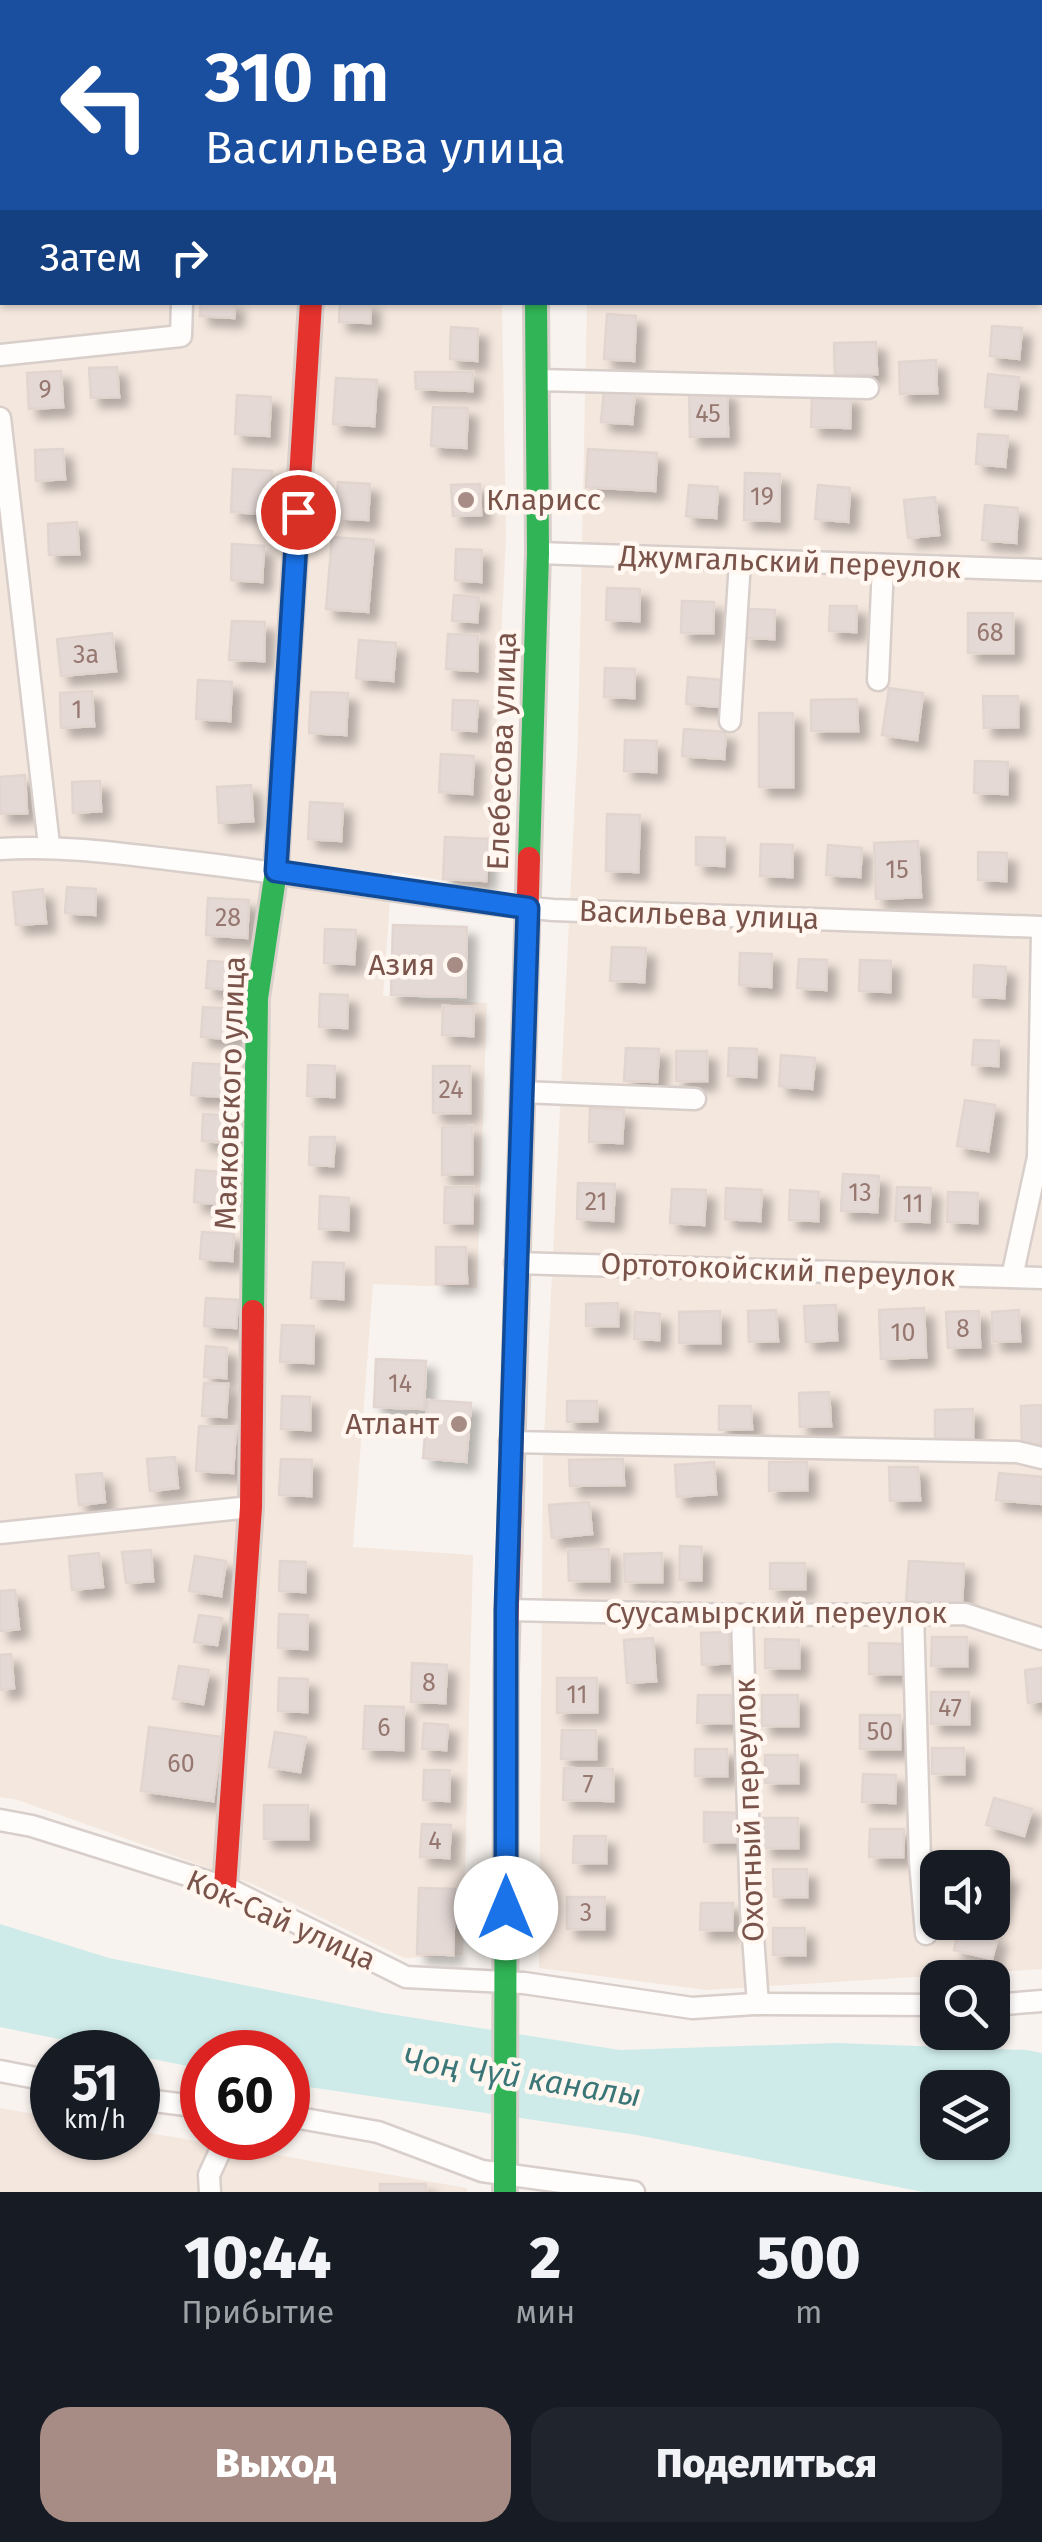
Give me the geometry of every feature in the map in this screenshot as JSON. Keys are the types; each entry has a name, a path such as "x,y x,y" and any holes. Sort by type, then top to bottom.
{"main road":[{"name":"Маяковского улица","path":"225,1887 251,1507 257,998 276,871 311,305"},
{"name":"Елебесова улица","path":"505,2183 506,1610 538,553 536,305"}],"street":[{"path":"0,354 182,336 182,305"},
{"path":"538,380 868,388"},
{"path":"0,418 49,845"},
{"name":"Джумгальский переулок","path":"538,553 1042,570"},
{"path":"730,721 740,561"},
{"path":"878,680 883,565"},
{"name":"Васильева улица","path":"0,849 49,845 276,871 528,908 1042,929"},
{"path":"1012,1277 1038,1157 1042,929"},
{"path":"521,1092 695,1099"},
{"name":"Ортотокойский переулок","path":"515,1264 1042,1278"},
{"path":"510,1442 1017,1452 1042,1458"},
{"path":"0,1533 251,1507"},
{"name":"Суусамырский переулок","path":"506,1610 965,1614 1042,1640"},
{"path":"913,1613 920,1862"},
{"name":"Охотный переулок","path":"742,1615 758,2004"},
{"name":"Кок-Сай улица","path":"0,1820 32,1826 225,1887 406,1977 524,1982 692,2008 758,2004 920,2005"},
{"path":"1010,2004 1042,2001"},
{"path":"0,2070 30,2076"},
{"path":"310,2120 378,2132 505,2183 634,2192"},
{"path":"210,2192 209,2175 216,2160"}],"shaded area":[{"path":"0,305 502,305 506,537 489,888 392,872 383,996 487,1003 477,1288 373,1284 353,1547 473,1555 463,1955 404,1958 253,1884 18,1800 0,1797"},
{"path":"587,305 1042,305 1042,1969 1010,1971 1010,1960 920,1960 920,1977 706,1990 539,1968 543,1460 578,735"},
{"path":"0,2108 30,2113 30,2160 160,2160 160,2135 180,2138 180,2160 305,2160 467,2188 467,2192 0,2192"}],"water":[{"name":"Чоң Чүй каналы","path":"0,1924 109,1958 383,2013 620,2050 837,2043 920,2046 920,2050 1027,2050 1042,2053 1042,2192 923,2192 637,2135 310,2087 310,2030 180,2030 180,2065 160,2060 160,2030 30,2030 30,2033 0,2027"}],"building":[{"path":"201,305 235,305 234,318 200,316"},
{"path":"340,305 371,305 370,323 339,322"},
{"path":"607,314 636,316 634,361 604,359"},
{"path":"992,326 1022,328 1019,359 990,356"},
{"path":"451,327 478,329 477,361 450,359"},
{"path":"876,342 877,374 835,375 834,343"},
{"path":"936,360 937,393 900,394 899,362"},
{"path":"117,367 119,397 91,398 89,368"},
{"path":"61,371 63,407 29,409 27,373"},
{"path":"415,372 473,372 472,391 416,389"},
{"path":"988,374 1019,377 1016,409 985,407"},
{"path":"336,378 377,380 374,426 333,424"},
{"path":"604,390 635,392 632,424 601,422"},
{"path":"727,391 728,436 690,437 689,392"},
{"path":"237,395 271,397 269,436 235,434"},
{"path":"812,395 851,396 850,428 811,427"},
{"path":"433,407 468,408 466,448 431,446"},
{"path":"978,434 1008,436 1005,467 976,464"},
{"path":"63,449 65,479 36,481 35,450"},
{"path":"588,449 657,453 655,491 586,487"},
{"path":"233,469 272,471 270,514 231,512"},
{"path":"745,473 780,474 779,521 744,520"},
{"path":"338,482 370,484 368,520 336,518"},
{"name":"Кларисс","path":"480,484 481,515 453,516 451,485"},
{"path":"689,485 718,487 716,518 686,516"},
{"path":"818,485 850,488 848,522 815,519"},
{"path":"935,497 939,535 908,538 904,500"},
{"path":"985,505 1018,508 1016,543 982,540"},
{"path":"77,522 79,554 49,555 48,524"},
{"path":"332,537 374,540 368,612 326,609"},
{"path":"232,544 264,546 262,582 231,580"},
{"path":"456,549 482,550 481,582 455,580"},
{"path":"607,588 640,589 639,621 606,620"},
{"path":"454,595 479,597 477,622 452,621"},
{"path":"682,601 714,602 713,633 681,633"},
{"path":"830,606 857,606 856,632 829,631"},
{"path":"746,609 775,610 774,639 745,638"},
{"path":"968,613 1013,613 1013,653 968,653"},
{"path":"232,621 265,622 264,661 229,660"},
{"path":"112,633 116,671 61,676 57,639"},
{"path":"448,634 478,635 477,671 446,669"},
{"path":"359,640 396,643 393,681 356,678"},
{"path":"605,668 635,669 634,698 604,697"},
{"path":"688,677 721,680 719,707 686,704"},
{"path":"198,680 232,682 230,721 196,719"},
{"path":"889,688 923,693 917,740 882,735"},
{"path":"92,691 94,726 61,728 60,693"},
{"path":"311,692 348,693 346,735 309,733"},
{"path":"983,696 1018,696 1018,727 984,728"},
{"path":"857,699 858,731 811,731 811,700"},
{"path":"453,700 478,701 476,731 452,730"},
{"path":"759,713 793,713 793,787 759,787"},
{"path":"684,729 726,732 724,759 682,756"},
{"path":"625,740 657,741 656,772 624,771"},
{"path":"441,754 474,756 472,794 439,792"},
{"path":"975,761 1008,762 1007,794 974,793"},
{"path":"25,775 27,813 0,814 0,777"},
{"path":"100,781 101,811 73,813 72,782"},
{"path":"251,785 253,821 219,823 217,787"},
{"path":"310,802 343,804 341,841 308,839"},
{"path":"607,814 640,815 638,872 606,871"},
{"path":"445,837 489,839 486,881 443,879"},
{"path":"696,837 725,838 724,866 696,865"},
{"path":"918,841 921,897 876,899 874,843"},
{"path":"761,844 793,845 792,877 760,876"},
{"path":"828,845 862,848 860,877 826,875"},
{"path":"978,852 1007,853 1006,881 978,880"},
{"path":"67,887 96,889 95,915 65,913"},
{"path":"43,889 46,923 16,925 13,892"},
{"path":"208,898 249,900 247,938 206,935"},
{"path":"393,925 467,927 465,997 391,995"},
{"path":"325,929 356,930 354,964 324,963"},
{"path":"612,947 646,948 644,982 610,981"},
{"path":"740,953 772,954 771,987 739,985"},
{"path":"799,959 827,960 826,990 797,988"},
{"path":"860,960 891,961 890,992 859,991"},
{"path":"208,961 240,963 238,990 206,988"},
{"path":"974,965 1006,967 1004,998 973,997"},
{"path":"320,994 348,995 347,1028 319,1027"},
{"path":"443,1006 474,1007 473,1036 442,1035"},
{"path":"203,1007 237,1009 235,1039 201,1037"},
{"path":"974,1040 999,1041 998,1066 972,1065"},
{"path":"626,1048 659,1049 657,1082 624,1081"},
{"path":"729,1048 757,1049 756,1077 728,1076"},
{"path":"676,1051 707,1051 707,1081 676,1081"},
{"path":"781,1055 815,1058 812,1089 779,1086"},
{"path":"193,1063 230,1065 228,1097 191,1095"},
{"path":"308,1065 335,1066 334,1097 307,1096"},
{"path":"433,1066 470,1066 470,1113 433,1113"},
{"path":"965,1100 995,1105 988,1151 957,1146"},
{"path":"590,1108 624,1110 622,1143 589,1142"},
{"path":"203,1114 234,1116 233,1143 202,1141"},
{"path":"472,1126 472,1174 442,1175 442,1127"},
{"path":"310,1137 335,1137 333,1166 309,1165"},
{"path":"196,1170 232,1173 230,1205 194,1202"},
{"path":"843,1174 879,1176 877,1212 841,1211"},
{"path":"578,1183 615,1184 613,1221 577,1219"},
{"path":"445,1187 473,1187 472,1223 444,1223"},
{"path":"897,1187 931,1188 929,1222 895,1221"},
{"path":"726,1188 762,1190 760,1221 725,1219"},
{"path":"672,1189 706,1190 704,1225 670,1223"},
{"path":"790,1190 819,1192 818,1221 789,1220"},
{"path":"948,1192 978,1193 977,1223 947,1222"},
{"path":"320,1196 349,1198 348,1230 319,1229"},
{"path":"202,1232 234,1234 232,1261 200,1259"},
{"path":"436,1247 466,1247 467,1283 436,1284"},
{"path":"313,1262 344,1263 343,1299 311,1298"},
{"path":"206,1298 238,1300 236,1328 204,1326"},
{"path":"618,1303 618,1326 586,1326 586,1304"},
{"path":"836,1305 837,1340 806,1342 804,1306"},
{"path":"924,1308 926,1357 881,1359 879,1310"},
{"path":"776,1310 778,1341 749,1342 748,1311"},
{"path":"1019,1310 1020,1341 993,1342 992,1312"},
{"path":"720,1311 720,1343 679,1343 679,1312"},
{"path":"979,1311 980,1347 948,1348 946,1312"},
{"path":"635,1312 660,1314 659,1340 634,1339"},
{"path":"282,1325 314,1326 313,1363 280,1362"},
{"path":"206,1346 227,1348 226,1378 204,1377"},
{"path":"376,1359 426,1361 424,1409 374,1407"},
{"path":"204,1383 228,1384 226,1417 202,1416"},
{"path":"829,1392 831,1426 800,1427 799,1393"},
{"path":"282,1396 310,1397 310,1430 281,1429"},
{"path":"428,1400 471,1403 466,1462 423,1458"},
{"path":"567,1401 597,1401 597,1421 567,1422"},
{"path":"1042,1405 1042,1444 1022,1445 1021,1406"},
{"path":"719,1406 751,1406 752,1429 719,1430"},
{"path":"973,1409 973,1438 935,1438 935,1410"},
{"path":"199,1426 236,1427 233,1473 196,1471"},
{"path":"175,1457 178,1488 150,1491 147,1459"},
{"path":"281,1459 312,1460 311,1496 279,1495"},
{"path":"623,1459 624,1485 570,1486 569,1460"},
{"path":"714,1462 716,1494 677,1497 675,1465"},
{"path":"769,1462 807,1462 807,1490 769,1491"},
{"path":"889,1467 918,1467 920,1500 890,1501"},
{"path":"102,1473 105,1502 79,1505 76,1475"},
{"path":"999,1473 1042,1477 1041,1504 996,1500"},
{"path":"589,1502 592,1534 552,1538 549,1505"},
{"path":"680,1546 702,1547 701,1580 679,1580"},
{"path":"609,1549 609,1581 569,1581 568,1550"},
{"path":"151,1550 153,1581 126,1583 122,1552"},
{"path":"99,1553 103,1587 72,1590 69,1556"},
{"path":"662,1553 662,1582 625,1582 624,1554"},
{"path":"195,1556 226,1561 221,1596 189,1591"},
{"path":"280,1561 306,1562 305,1592 279,1591"},
{"path":"909,1561 964,1564 962,1605 906,1601"},
{"path":"770,1563 805,1563 805,1589 770,1589"},
{"path":"15,1590 19,1629 0,1631 0,1591"},
{"path":"279,1614 308,1615 307,1649 278,1648"},
{"path":"199,1615 222,1618 217,1645 194,1642"},
{"path":"729,1632 730,1663 702,1665 701,1633"},
{"path":"932,1637 967,1637 967,1666 931,1666"},
{"path":"653,1638 656,1681 627,1683 624,1640"},
{"path":"765,1639 799,1640 799,1668 765,1668"},
{"path":"869,1643 904,1644 904,1674 869,1674"},
{"path":"11,1654 14,1688 0,1690 0,1655"},
{"path":"412,1663 447,1665 445,1703 411,1702"},
{"path":"179,1666 209,1670 203,1704 173,1699"},
{"path":"1042,1668 1042,1701 1028,1703 1025,1670"},
{"path":"279,1678 308,1679 307,1712 278,1711"},
{"path":"557,1678 597,1678 597,1712 557,1713"},
{"path":"931,1692 969,1692 969,1724 931,1724"},
{"path":"698,1695 731,1695 731,1723 697,1723"},
{"path":"762,1695 798,1695 798,1726 762,1726"},
{"path":"365,1706 404,1707 403,1750 363,1749"},
{"path":"860,1715 900,1715 900,1749 860,1749"},
{"path":"424,1723 448,1725 446,1750 422,1749"},
{"path":"149,1727 222,1737 213,1801 141,1791"},
{"path":"562,1730 596,1730 596,1759 561,1759"},
{"path":"275,1732 306,1737 300,1772 269,1767"},
{"path":"932,1748 964,1748 964,1774 932,1774"},
{"path":"695,1749 727,1749 727,1776 695,1776"},
{"path":"765,1755 798,1755 798,1783 765,1783"},
{"path":"564,1768 613,1769 613,1801 563,1800"},
{"path":"424,1770 450,1770 449,1801 423,1800"},
{"path":"863,1774 896,1775 895,1803 862,1802"},
{"path":"994,1798 1032,1809 1024,1836 986,1825"},
{"path":"264,1805 308,1805 308,1839 264,1839"},
{"path":"704,1812 740,1813 739,1842 704,1842"},
{"path":"763,1818 798,1818 798,1848 763,1848"},
{"path":"422,1824 451,1825 449,1858 420,1857"},
{"path":"870,1829 904,1829 903,1857 869,1857"},
{"path":"574,1836 606,1836 606,1863 573,1863"},
{"path":"773,1869 807,1869 807,1897 774,1897"},
{"path":"419,1888 455,1889 453,1955 417,1954"},
{"path":"567,1897 605,1897 604,1929 567,1929"},
{"path":"701,1903 733,1903 732,1930 700,1930"},
{"path":"773,1928 805,1928 805,1955 773,1955"},
{"path":"956,1940 997,1940 992,1959 954,1950"},
{"path":"380,2184 426,2184 426,2192 380,2192"}],"traffic: fast":[{"path":"529,858 538,553 536,305"},
{"path":"253,1311 257,998 276,871 281,783"},
{"path":"505,2192 506,1675"}],"traffic: jam":[{"path":"281,783 311,305"},
{"path":"506,1675 529,858"},
{"path":"225,1887 251,1507 253,1311"}],"place":[{"name":"Кларисс","path":"466,500"},
{"name":"Азия","path":"455,965"},
{"name":"Атлант","path":"459,1424"}],"route":[{"path":"298,512 276,871 528,908 506,1610 506,1908"}]}
